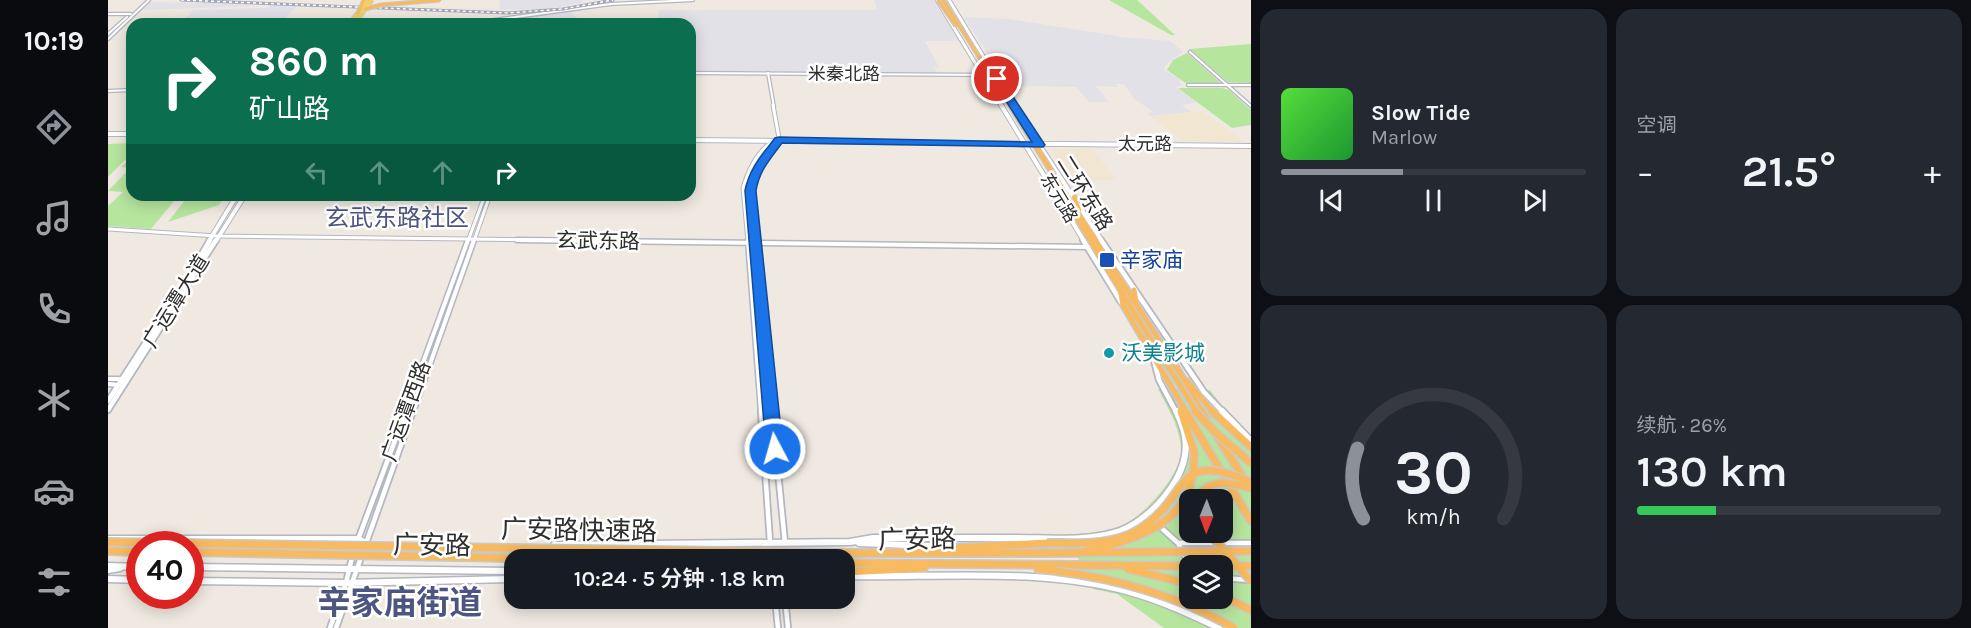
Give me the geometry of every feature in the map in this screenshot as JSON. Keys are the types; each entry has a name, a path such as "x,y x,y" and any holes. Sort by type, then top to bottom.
{"highway":[{"path":"358,13 366,0"},
{"path":"381,0 416,2 426,0"},
{"path":"365,9 378,2 422,3 440,0"},
{"name":"二环东路","path":"942,0 1180,373"},
{"path":"1055,180 1192,407 1217,434 1251,464"},
{"path":"1063,196 1071,219"},
{"path":"1074,197 1082,220"},
{"path":"1120,288 1123,305 1251,521"},
{"path":"1134,290 1137,306"},
{"path":"1180,373 1231,431 1251,447"},
{"path":"1180,373 1251,490"},
{"path":"1072,554 1130,539 1150,531 1173,517 1185,501 1194,475 1194,452 1175,396"},
{"path":"886,553 982,544 1104,540 1135,531 1157,517 1182,482 1190,473 1197,470 1216,469 1251,482"},
{"path":"1201,489 1213,482 1223,481 1251,490"},
{"name":"广安路快速路","path":"108,541 660,552 1072,554"},
{"path":"1218,543 1251,580"},
{"path":"1072,554 1251,551"},
{"path":"108,552 126,552"},
{"name":"广安路快速路","path":"204,553 504,558"},
{"path":"855,563 1054,569 1117,580 1168,595 1213,615 1234,628"},
{"path":"855,573 950,566"},
{"path":"1100,566 1147,572 1179,581"},
{"path":"1054,569 1100,566 1179,566"},
{"path":"1233,566 1251,567"},
{"path":"1233,601 1251,610"}],"main road":[{"path":"358,18 372,0"},
{"name":"东元路","path":"942,0 984,75 1123,305"},
{"name":"东元路","path":"942,0 996,75 1139,298 1172,341 1204,392 1251,441"},
{"path":"354,18 358,13"},
{"path":"108,134 126,135"},
{"path":"696,139 772,140"},
{"name":"太元路","path":"696,139 1251,146"},
{"name":"广运潭大道","path":"108,410 122,383 234,201"},
{"name":"广运潭大道","path":"214,236 221,234 241,201"},
{"path":"1148,516 1168,493 1183,466 1187,446 1179,416 1154,372 1153,357"},
{"name":"广运潭大道","path":"108,401 122,383"},
{"name":"广安路","path":"358,539 366,544 537,546 850,542 873,538 1065,538 1097,536 1120,531 1148,516"},
{"path":"108,541 358,539"},
{"path":"850,542 927,546 982,544"},
{"path":"204,553 527,555 657,543"},
{"path":"108,568 126,566"},
{"path":"204,567 504,571"},
{"name":"广安路","path":"855,575 904,578 995,576 1080,581 1144,594 1202,618 1219,628"},
{"path":"108,579 126,580"},
{"name":"广安路","path":"204,581 349,583 504,579"}],"street":[{"path":"510,18 623,3 693,0"},
{"path":"126,18 146,1"},
{"path":"129,18 146,1"},
{"path":"108,14 131,14"},
{"path":"108,34 126,18"},
{"path":"108,39 126,21"},
{"path":"1190,52 1251,106"},
{"name":"米秦北路","path":"696,73 996,75"},
{"path":"768,73 779,139 759,166 752,179 750,191 785,543"},
{"path":"1188,86 1251,85"},
{"path":"108,91 126,90"},
{"path":"770,542 756,331 743,194 749,169 772,140 779,139"},
{"name":"广运潭西路","path":"336,628 353,570 366,544 483,201"},
{"name":"广运潭西路","path":"353,570 353,553 358,539 487,201"},
{"name":"玄武东路","path":"108,229 214,236 1089,247"},
{"path":"108,379 122,383"},
{"path":"108,384 122,383"},
{"path":"1148,516 1178,543 1184,555"},
{"path":"1178,543 1251,543"},
{"path":"1233,579 1251,580"},
{"name":"广运潭西路","path":"330,628 349,583"},
{"path":"776,609 778,628"},
{"path":"786,609 788,628"},
{"path":"1201,609 1202,618"}],"shaded area":[{"path":"499,0 583,0 582,3 546,9 500,9"},
{"path":"874,0 933,0 959,41 925,41 939,67 934,68 937,73 696,71 696,18 658,18 659,10 877,10"},
{"path":"150,2 252,3 249,6 142,10"},
{"path":"272,4 298,5 286,18 186,18 193,10 267,8"},
{"path":"571,12 577,18 516,18"},
{"path":"964,17 1009,19 1123,37 1170,41 1183,52 1165,66 1164,71 1182,81 1178,81 1182,85 1175,87 1197,102 1182,105 1191,112 1151,116 1147,113 1154,112 1134,99 1124,84 1116,84 1118,87 1096,86 1109,102 1089,102 1076,87 1009,86"},
{"path":"1201,111 1243,142 1184,141 1151,116"},
{"path":"1050,149 1092,149 1116,180 1070,180"}],"green space":[{"path":"1109,0 1137,0 1175,35 1171,35"},
{"path":"1251,44 1251,83 1228,82 1190,49"},
{"path":"1187,53 1220,82 1218,84 1187,84 1167,70 1173,60"},
{"path":"1178,88 1229,90 1251,110 1251,125 1232,128"},
{"path":"126,143 126,159 108,177 108,144"},
{"path":"126,172 126,201 174,201 151,229 108,226 108,206 123,192 108,191"},
{"path":"184,201 222,201 219,205 168,222"},
{"path":"1158,389 1210,390 1236,425 1251,437 1251,628 1164,628 1117,594 1093,589 1067,535 1118,527 1133,519 1151,503 1168,483 1179,462 1181,445 1174,420"}],"railway":[{"path":"181,0 508,13 563,9 613,0"}],"place":[{"name":"辛家庙","path":"1107,260"},
{"name":"沃美影城","path":"1109,353"}],"district":[{"name":"玄武东路社区","path":"397,218"},
{"name":"辛家庙街道","path":"400,602"}],"route":[{"path":"775,449 750,191 752,179 759,166 779,140 1040,145 997,79"}]}
